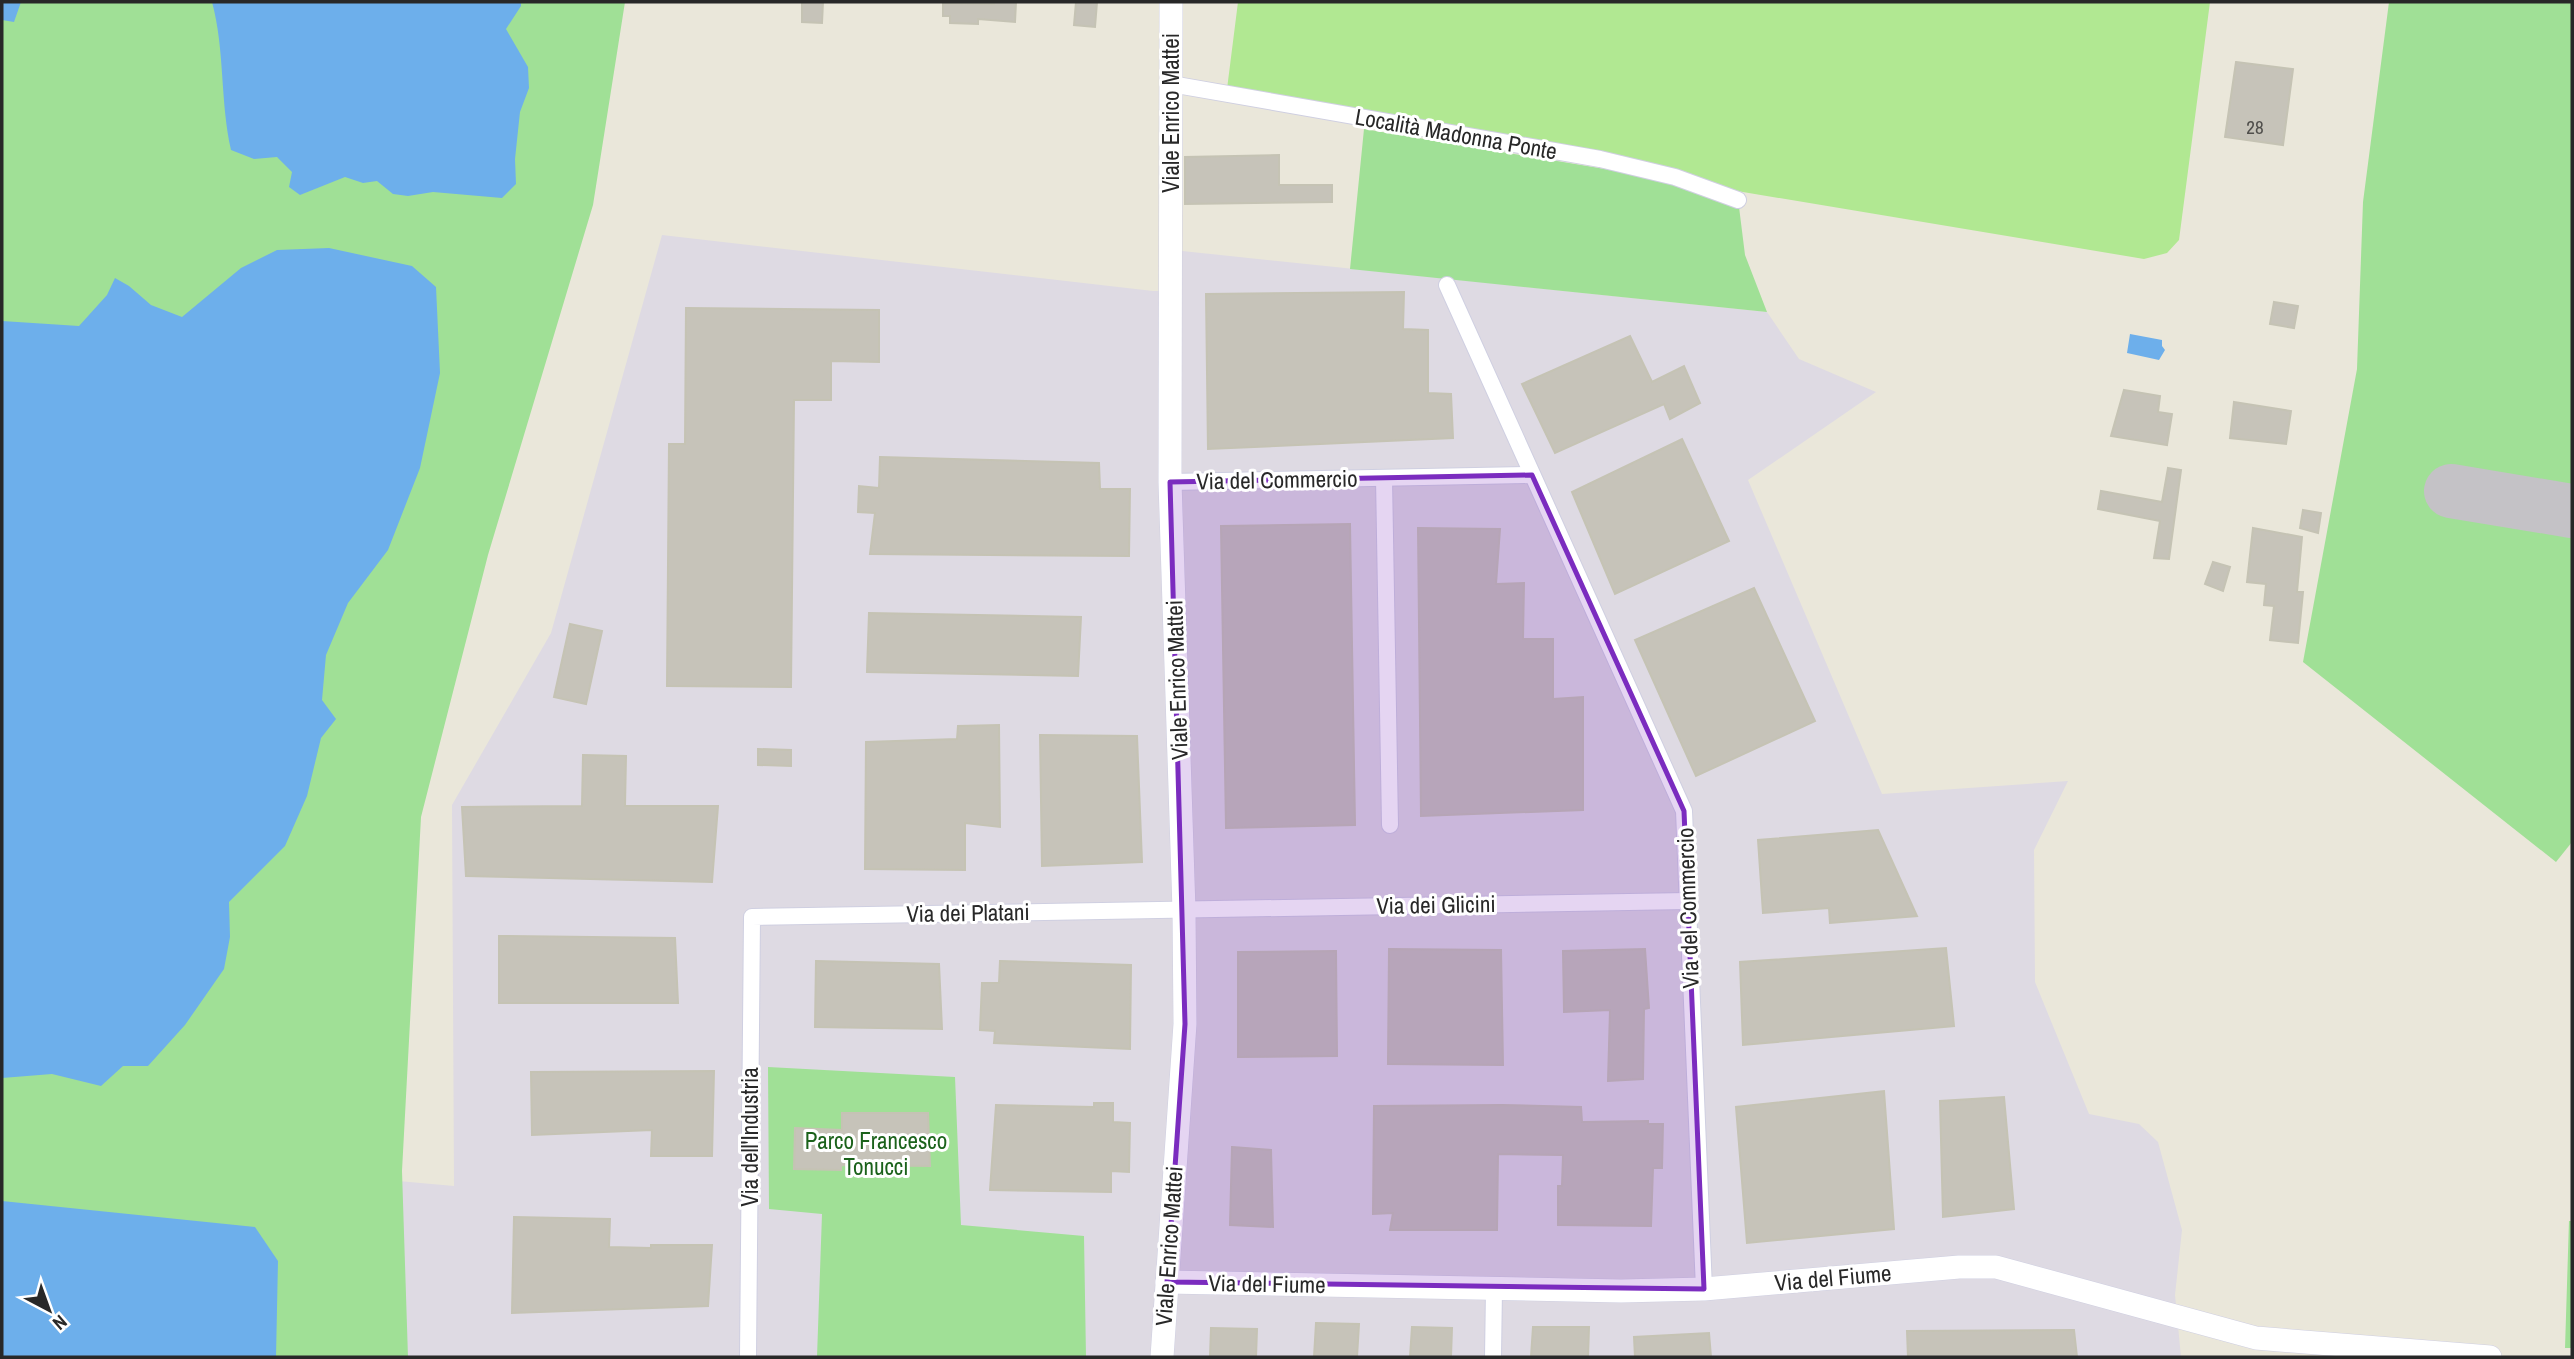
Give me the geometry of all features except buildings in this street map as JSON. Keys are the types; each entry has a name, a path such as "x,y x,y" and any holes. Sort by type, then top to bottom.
{"street":[{"name":"Viale Enrico Mattei","path":"1162,1357 1185,1024 1184,910 1170,482 1171,2"},
{"name":"Località Madonna Ponte","path":"1171,84 1600,159 1675,177 1738,200"},
{"name":"Via del Commercio","path":"1447,285 1684,811 1704,1289"},
{"name":"Via del Commercio","path":"1170,482 1532,474"},
{"name":"Via del Commercio","path":"1384,478 1391,825"},
{"name":"Via dei Glicini","path":"1184,910 1688,901"},
{"name":"Via dei Platani","path":"752,917 1184,910"},
{"name":"Via dell'Industria","path":"748,1357 752,917"},
{"name":"Via del Fiume","path":"1167,1282 1494,1289 1704,1289 1959,1267 1996,1267 2256,1338 2490,1357"},
{"path":"1493,1357 1494,1289"}],"highlighted area":[{"path":"1532,475 1684,811 1704,1289 1167,1282 1185,1024 1170,482"}],"shaded area":[{"path":"662,235 1153,291 1181,291 1182,251 1767,312 1799,359 1876,392 1748,480 1882,794 2068,781 2034,850 2035,982 2089,1114 2139,1124 2158,1142 2182,1230 2175,1295 2181,1357 360,1357 376,1179 454,1186 452,805 551,633"}],"green space":[{"path":"2,2 625,2 593,205 488,555 421,817 402,1171 408,1357 2,1357"},
{"path":"1238,2 2210,2 2179,240 2167,253 2144,259 1737,191 1676,174 1227,89"},
{"path":"2389,2 2572,2 2572,842 2556,862 2303,662 2357,369 2363,202"},
{"path":"1364,129 1737,191 1745,255 1767,312 1350,269"},
{"name":"Parco Francesco Tonucci","path":"768,1067 955,1077 961,1225 1084,1236 1086,1357 817,1357 822,1214 769,1209"},
{"path":"2569,1221 2572,1221 2572,1348 2565,1348"}],"water":[{"path":"2,2 21,2 14,22 2,20"},
{"path":"212,2 521,2 506,29 528,67 529,88 520,112 515,159 516,184 502,198 433,192 408,196 393,194 377,181 363,183 345,177 300,195 289,187 292,172 277,157 254,159 231,150 219,38"},
{"path":"329,248 412,266 436,287 440,373 420,468 388,550 348,603 326,655 322,700 336,719 321,738 307,796 285,846 229,902 230,937 224,969 185,1025 148,1066 123,1066 101,1086 52,1074 2,1078 2,321 79,326 107,295 115,278 151,305 182,317 241,268 277,250"},
{"path":"2130,334 2162,340 2165,350 2159,360 2127,353"},
{"path":"2,1201 255,1227 278,1261 276,1357 2,1357"}],"taxiway":[{"path":"2451,491 2572,511"}]}
